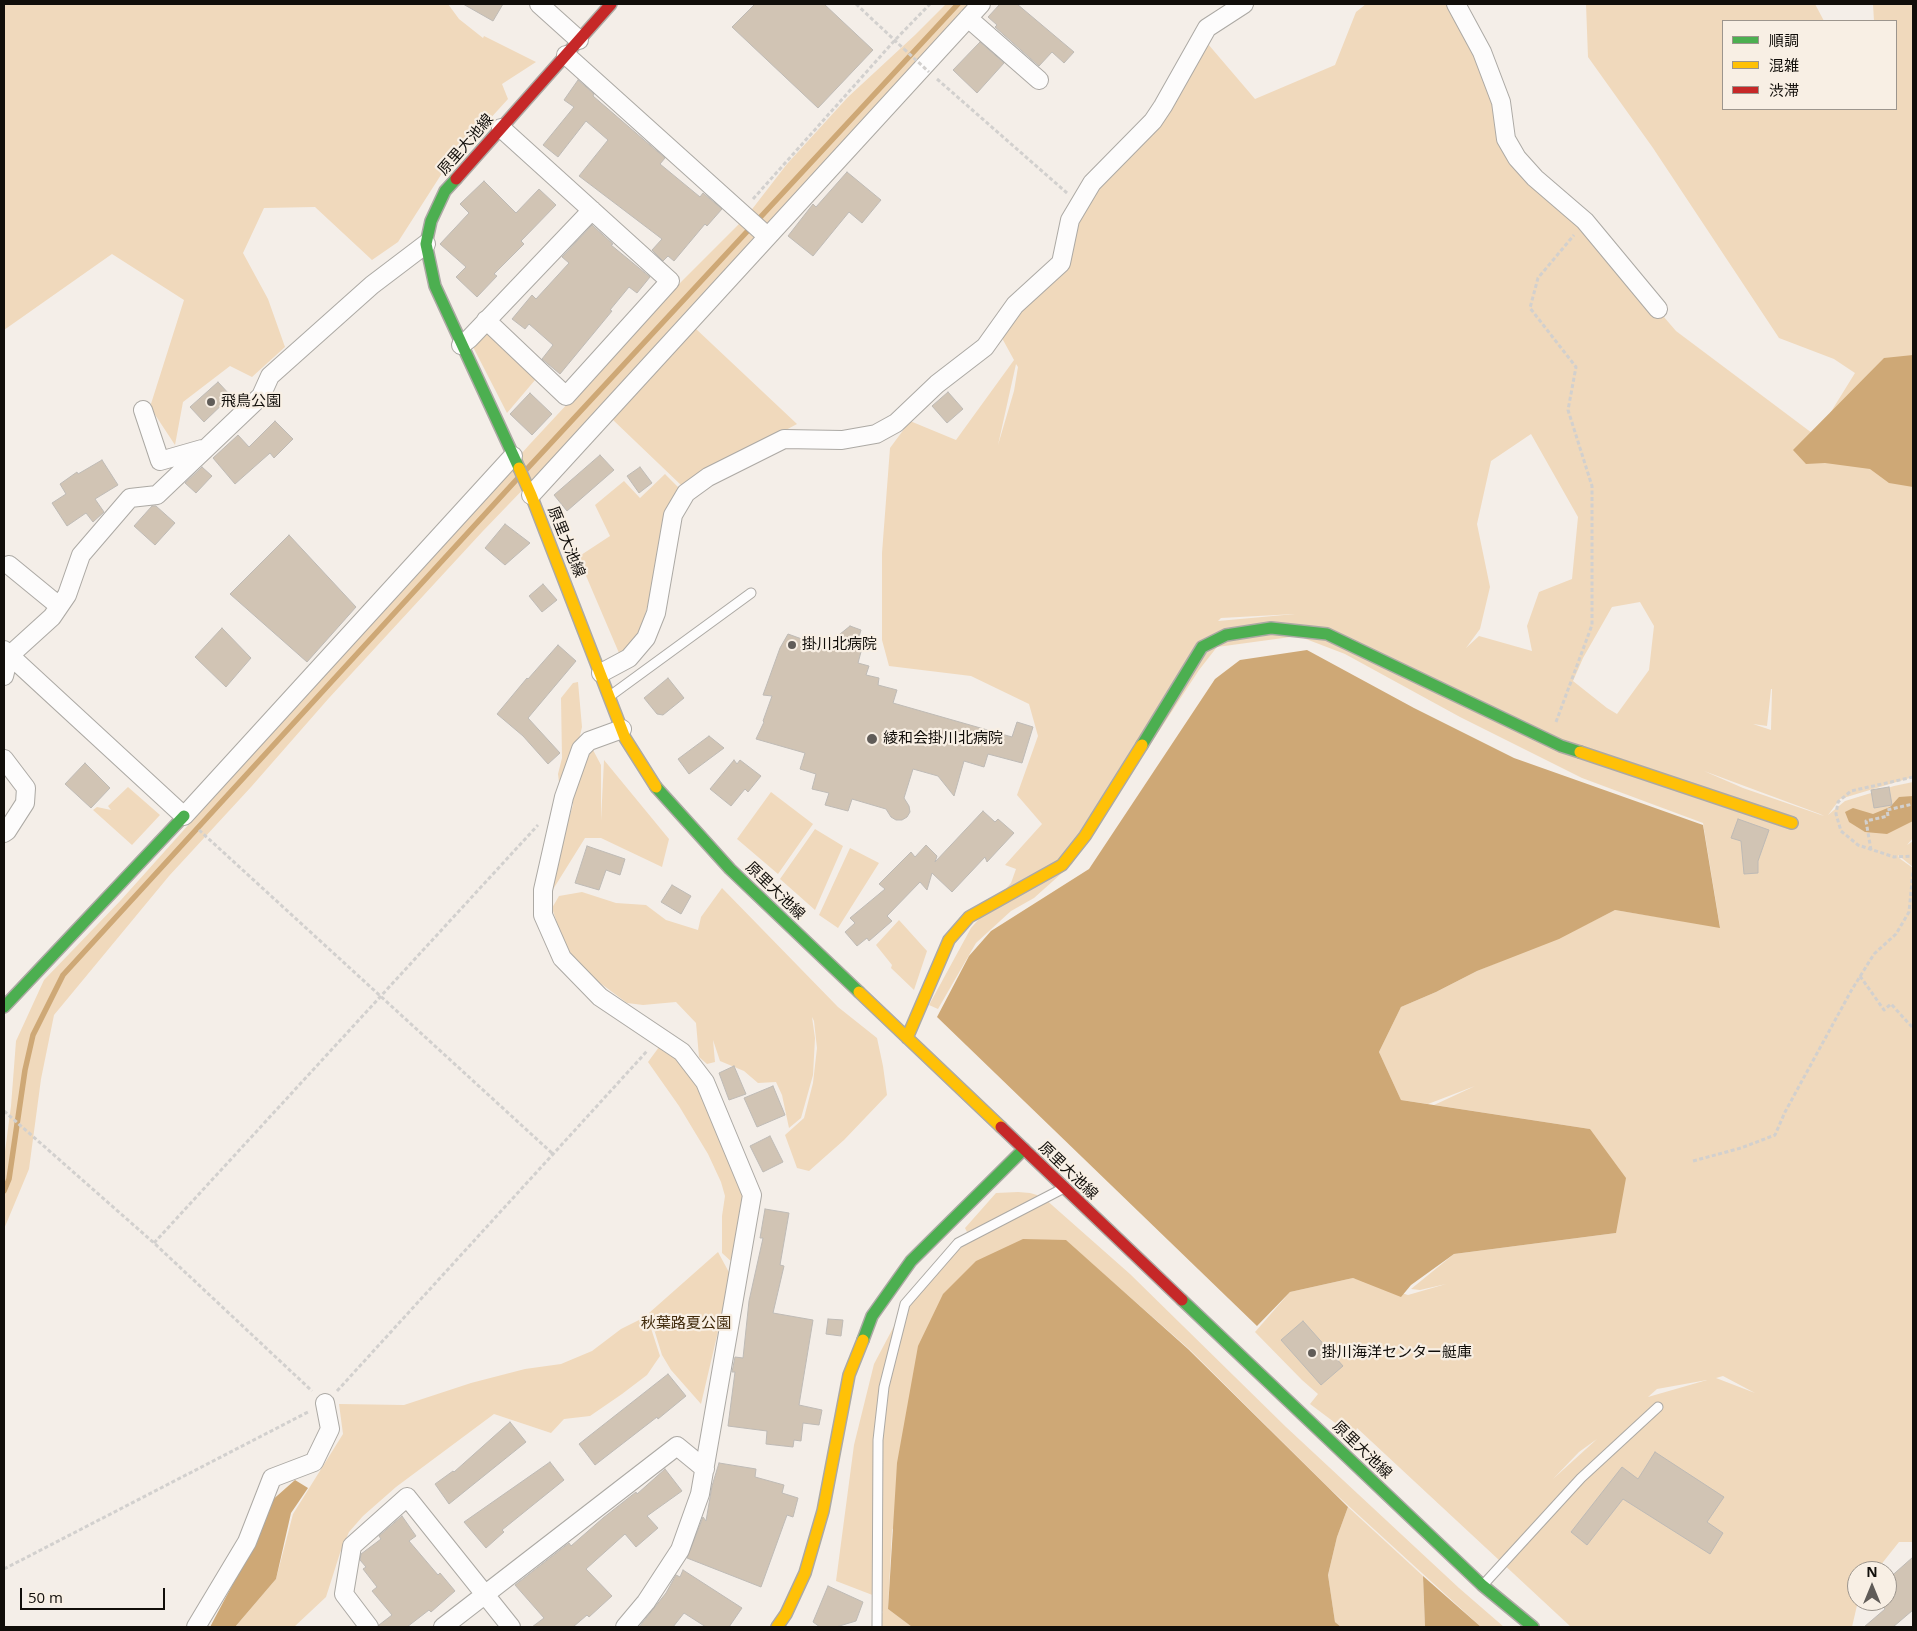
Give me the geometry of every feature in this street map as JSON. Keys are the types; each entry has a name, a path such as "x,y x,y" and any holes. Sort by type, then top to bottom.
{"main road":[{"name":"原里大池線","path":"611,4 445,191 431,221 426,244 435,286 530,493 626,738 660,793 730,869 1482,1585 1533,1627"},
{"path":"907,1038 949,940 969,917 1062,865 1086,836 1202,646 1226,635 1271,628 1327,634 1550,741 1792,823"},
{"path":"4,1008 184,816"},
{"path":"777,1627 805,1573 823,1511 849,1376 872,1316 911,1261 1024,1149"}],"street":[{"path":"540,4 579,40"},
{"path":"530,493 766,235 926,69 981,4"},
{"path":"601,673 629,658 646,638 656,613 673,515 686,493 708,477 784,439 842,440 876,434 896,423 937,384 985,347 1015,304 1061,263 1070,220 1092,183 1153,121 1207,28 1244,4"},
{"path":"1456,4 1482,52 1501,102 1506,139 1516,156 1535,178 1585,221 1658,309"},
{"path":"968,18 1039,80"},
{"path":"566,55 766,235"},
{"path":"486,320 566,396 670,281 501,128"},
{"path":"462,344 469,339 592,210"},
{"path":"4,676 6,653 52,617 67,595 80,555 130,498 157,495 261,396 270,376 372,285 426,244"},
{"path":"143,410 160,461 207,448"},
{"path":"6,653 184,816 515,460"},
{"path":"9,565 59,606"},
{"path":"622,729 589,741 581,748 564,797 543,890 543,915 562,958 600,997 682,1052 705,1082 752,1195 700,1494 680,1550 646,1602 625,1627"},
{"path":"4,759 26,788 25,803 7,832 4,833"},
{"path":"196,1627 247,1542 272,1478 314,1462 330,1429 326,1403"},
{"path":"443,1627 677,1446 704,1469"},
{"path":"368,1627 344,1594 352,1546 407,1497 511,1627"}],"lane":[{"path":"610,696 751,593"},
{"path":"877,1627 878,1440 884,1387 905,1304 958,1243 1064,1188"},
{"path":"1482,1585 1581,1478 1658,1407"}],"path":[{"path":"856,4 926,69 1079,204"},
{"path":"745,216 895,40 930,4"},
{"path":"1550,741 1592,625 1592,486 1568,410 1576,367 1530,308 1538,278 1585,221"},
{"path":"1913,777 1851,791 1838,802 1836,814 1841,832 1858,845 1894,857 1913,856"},
{"path":"1871,850 1866,821 1888,816 1887,810 1913,804"},
{"path":"154,1242 544,818"},
{"path":"211,841 553,1154"},
{"path":"1693,1161 1741,1148 1775,1135 1785,1112 1860,976 1874,954 1896,934 1909,912 1913,871"},
{"path":"1860,976 1884,1010 1891,1004 1913,1028"},
{"path":"4,1569 326,1403 660,1037"},
{"path":"4,1111 154,1242 326,1403"}],"green space":[{"path":"4,4 448,4 459,19 483,38 484,36 536,62 502,84 508,99 446,167 398,242 372,260 315,207 264,208 243,253 268,299 285,347 252,377 230,366 183,402 175,445 150,407 184,300 112,254 4,330"},
{"path":"946,4 973,4 329,698 169,876 54,1015 41,1079 29,1169 4,1229 4,1159 11,1106 16,1041 44,980 121,900 530,444 678,285 746,217 787,164 848,97"},
{"path":"1366,4 1453,4 1505,132 1676,331 1816,436 1855,373 1834,359 1779,338 1653,148 1588,57 1586,4 1815,4 1823,20 1722,20 1722,110 1897,110 1897,20 1874,20 1873,4 1913,4 1913,777 1840,799 1828,815 1845,801 1913,782 1913,838 1907,845 1913,841 1913,867 1898,855 1899,858 1913,868 1913,1542 1899,1542 1884,1561 1847,1561 1847,1611 1856,1611 1852,1627 1571,1627 1357,1428 1351,1444 1346,1431 1310,1404 1318,1394 1255,1332 1290,1292 1353,1278 1408,1295 1446,1284 1420,1290 1411,1289 1454,1254 1616,1233 1590,1129 1434,1105 1475,1086 1428,1104 1401,1100 1379,1052 1401,1007 1477,971 1571,932 1615,910 1720,927 1703,823 1582,778 1460,717 1345,654 1298,636 1217,647 1199,670 1072,864 1034,898 1011,911 976,943 938,1009 929,1005 971,928 1011,883 1016,869 1005,865 1042,824 1017,795 1038,736 1029,704 971,676 889,666 882,640 882,553 890,448 910,421 956,440 1014,360 997,329 1062,259 1070,220 1154,118 1202,37 1255,99 1335,65 1356,12","holes":["1016,364 1018,367 1014,391 998,445","1531,434 1578,517 1572,579 1539,592 1527,626 1532,651 1479,636 1466,648 1480,629 1490,587 1477,524 1491,461","1640,602 1654,626 1649,670 1617,714 1573,681 1583,658 1612,607","1295,614 1218,621 1221,618","1772,689 1771,730 1753,724 1767,726","1704,771 1820,814 1824,816 1743,788","1723,1376 1755,1393 1716,1378","1707,1380 1648,1397 1657,1389","1597,1439 1553,1479 1579,1452"]},
{"path":"486,320 541,373 507,413 469,339"},
{"path":"695,328 797,424 682,486 612,419"},
{"path":"665,474 680,489 639,636 634,645 619,653 578,557 610,536 595,505 624,481 640,498"},
{"path":"578,682 582,727 578,744 560,790 558,774 562,758 561,698 573,683"},
{"path":"593,750 601,765 601,821 604,760 669,839 662,867 601,838 585,838 552,891 554,867 573,805 572,798 583,759"},
{"path":"128,787 160,815 132,845 93,810 97,807 111,810 108,806"},
{"path":"771,792 813,824 778,874 737,839"},
{"path":"815,829 843,846 815,910 780,879"},
{"path":"850,848 879,863 838,928 819,915"},
{"path":"722,888 838,1007 877,1038 887,1095 844,1140 809,1171 797,1168 785,1135 804,1118 813,1083 817,1048 812,1017 815,1038 813,1075 801,1118 789,1128 782,1095 776,1082 758,1083 744,1071 720,1061 713,1040 715,1062 707,1064 699,1057 696,1023 676,1002 643,1005 627,1003 592,977 565,947 552,908 559,896 582,892 616,903 646,905 666,920 698,930 701,917"},
{"path":"899,920 927,951 914,990 891,968 892,965 876,945"},
{"path":"662,1043 702,1083 747,1194 734,1264 722,1253 722,1216 725,1196 721,1182 708,1154 679,1106 648,1062"},
{"path":"1018,1192 1037,1195 1039,1198 967,1232 965,1228 996,1193"},
{"path":"1044,1198 1130,1274 1286,1427 1459,1588 1504,1627 1481,1627 1329,1488 1189,1349 1065,1240 892,1530 888,1609 912,1627 877,1627 877,1610 883,1613 875,1596 836,1581 854,1445 874,1364 903,1309 956,1246"},
{"name":"秋葉路夏公園","path":"718,1252 731,1276 701,1404 671,1370 662,1355 649,1313"},
{"path":"647,1316 660,1356 647,1375 622,1394 590,1416 564,1419 551,1433 494,1414 396,1487 363,1516 349,1532 326,1597 294,1627 235,1627 276,1579 293,1514 343,1434 339,1404 404,1405 471,1383 525,1369 561,1364 592,1351 621,1329"},
{"path":"1348,1507 1423,1576 1425,1627 1341,1627 1335,1622 1328,1575 1337,1537"}],"shaded area":[{"path":"1913,355 1913,487 1889,483 1870,469 1825,463 1806,464 1793,450 1884,358"},
{"path":"1307,650 1414,708 1514,758 1703,825 1720,928 1615,910 1559,939 1477,971 1401,1007 1379,1052 1401,1100 1590,1129 1626,1178 1616,1233 1454,1254 1411,1285 1401,1297 1353,1278 1290,1292 1257,1326 937,1017 969,956 991,931 1089,869 1215,679 1240,660"},
{"path":"1913,796 1913,821 1887,834 1865,832 1849,822 1845,812 1853,808 1873,814 1890,807 1899,797"},
{"path":"1023,1239 1066,1240 1188,1349 1348,1507 1337,1537 1328,1575 1335,1622 1341,1627 912,1627 888,1609 897,1463 918,1346 943,1294 976,1261"},
{"path":"295,1480 308,1488 291,1513 276,1579 235,1627 210,1627 252,1548 269,1503"},
{"path":"1423,1576 1481,1627 1425,1627"}],"building":[{"path":"463,4 503,4 493,21"},
{"path":"755,4 824,4 873,50 818,108 732,27"},
{"path":"1000,4 1017,4 1074,52 1064,63 1052,52 1039,66 995,27 997,25 988,17"},
{"path":"980,42 1004,63 977,93 953,70"},
{"path":"578,80 594,94 593,96 665,158 660,164 700,197 703,193 722,209 707,226 705,224 674,261 668,256 663,261 652,250 662,239 579,176 608,140 586,121 558,157 543,145 574,107 564,100"},
{"path":"847,172 881,200 862,223 849,212 813,256 788,236 813,204 816,207"},
{"path":"484,181 516,213 539,189 556,205 521,241 524,244 494,274 497,276 477,297 456,277 466,267 440,244 469,213 460,204"},
{"path":"592,225 613,244 611,245 650,277 637,293 629,287 610,310 612,311 560,374 542,359 553,345 529,324 525,329 512,319 532,295 536,299 569,263 562,257"},
{"name":"飛鳥公園","path":"218,382 231,396 204,422 190,407"},
{"path":"948,392 963,409 947,423 932,406"},
{"path":"530,393 552,414 532,435 510,414"},
{"path":"275,421 293,439 274,458 270,453 235,484 213,458 238,435 249,447"},
{"path":"600,455 614,470 567,511 554,495"},
{"path":"102,460 118,485 95,499 104,512 93,522 86,513 67,526 52,503 66,494 60,484 77,472 78,474"},
{"path":"202,467 212,476 196,493 185,483"},
{"path":"640,467 652,483 639,493 627,476"},
{"path":"152,506 156,506 175,523 155,545 134,526"},
{"path":"505,524 530,543 505,565 485,548"},
{"path":"289,535 356,607 307,662 230,594"},
{"path":"543,584 557,600 542,612 529,596"},
{"path":"850,626 861,630 856,647 862,648 858,663 869,666 866,675 879,678 878,685 897,690 893,703 1012,737 1017,722 1033,727 1022,763 988,754 984,767 964,761 954,796 938,776 913,769 904,798 910,812 902,820 896,820 891,817 886,809 852,799 848,811 825,805 829,793 812,789 816,774 800,769 805,753 756,739 764,722 772,696 763,695 780,648 788,634 824,647"},
{"path":"222,628 251,658 226,687 195,657"},
{"path":"558,645 576,661 528,718 560,753 548,764 523,736 497,714"},
{"path":"668,678 684,698 663,715 657,714 644,698"},
{"path":"709,736 724,748 689,774 678,759"},
{"path":"734,760 737,764 740,760 761,776 748,792 745,789 731,806 710,789"},
{"path":"85,763 110,788 91,808 65,784"},
{"path":"1889,787 1892,805 1874,808 1871,790"},
{"path":"983,811 995,822 998,819 1014,833 987,862 985,857 952,892 932,873 927,890 920,882 887,916 892,921 869,941 867,938 857,946 845,932 855,923 850,918 885,889 879,884 911,852 915,857 926,845 937,856 935,862"},
{"path":"1738,819 1769,830 1758,861 1758,873 1744,874 1741,841 1731,838"},
{"path":"587,846 625,859 620,875 606,870 599,890 575,883"},
{"path":"672,885 691,896 681,914 661,902"},
{"path":"734,1066 746,1094 729,1100 719,1073"},
{"path":"773,1086 785,1115 757,1127 744,1098"},
{"path":"770,1136 783,1162 763,1172 750,1146"},
{"path":"765,1209 789,1213 780,1265 784,1266 773,1313 813,1320 799,1405 822,1410 819,1425 803,1423 801,1441 794,1440 793,1447 766,1444 767,1431 728,1426 735,1372 732,1372 735,1357 743,1358 749,1301 763,1238 760,1238"},
{"path":"828,1319 843,1320 841,1336 826,1334"},
{"name":"掛川海洋センター艇庫","path":"1303,1321 1343,1366 1321,1385 1281,1340"},
{"path":"668,1374 686,1396 595,1465 579,1444"},
{"path":"510,1422 526,1442 449,1504 435,1484 454,1472"},
{"path":"1655,1452 1724,1497 1707,1522 1723,1533 1710,1554 1623,1499 1587,1545 1571,1532 1622,1467 1638,1479"},
{"path":"550,1462 564,1480 502,1530 504,1532 486,1548 464,1522"},
{"path":"719,1463 756,1469 755,1477 784,1485 782,1493 798,1498 793,1517 787,1515 761,1587 687,1558 703,1517 706,1521 712,1486"},
{"path":"665,1469 682,1491 647,1516 658,1528 636,1547 625,1534 586,1569 612,1596 589,1617 587,1615 573,1627 532,1627 544,1618 515,1585 569,1543 571,1546 636,1492 637,1494"},
{"path":"402,1516 416,1536 409,1541 438,1575 440,1573 455,1591 431,1612 429,1610 407,1627 379,1627 392,1615 372,1591 377,1587 363,1569 366,1567 360,1560 361,1554 381,1539 379,1536"},
{"path":"1913,1557 1913,1610 1893,1627 1864,1627 1883,1611 1897,1611 1897,1571"},
{"path":"683,1570 742,1608 729,1627 706,1627 684,1613 673,1627 639,1627 666,1593 676,1575 680,1577"},
{"path":"828,1586 863,1602 856,1621 836,1627 820,1627 813,1622"}],"waterway":[{"path":"526,470 958,4"},
{"path":"4,1191 9,1179 25,1070 33,1035 63,975 518,478"}],"traffic: fast":[{"path":"456,179 445,191 431,221 426,244 435,286 519,468"},
{"path":"1142,745 1202,647 1226,635 1271,628 1327,634 1561,746 1580,752"},
{"path":"656,787 730,869 859,992"},
{"path":"4,1007 184,816"},
{"path":"863,1340 872,1316 911,1261 1024,1149"},
{"path":"1182,1300 1482,1585 1533,1627"}],"traffic: slow":[{"path":"519,468 625,738 656,787"},
{"path":"907,1038 949,940 969,917 1062,865 1085,836 1142,745"},
{"path":"1580,752 1792,823"},
{"path":"859,992 1001,1127"},
{"path":"777,1627 786,1614 805,1573 823,1511 849,1375 863,1340"}],"traffic: jam":[{"path":"456,179 611,4"},
{"path":"1001,1127 1182,1300"}],"place":[{"name":"飛鳥公園","path":"211,402"},
{"name":"掛川北病院","path":"792,645"},
{"name":"綾和会掛川北病院","path":"872,739"},
{"name":"掛川海洋センター艇庫","path":"1312,1353"}]}
